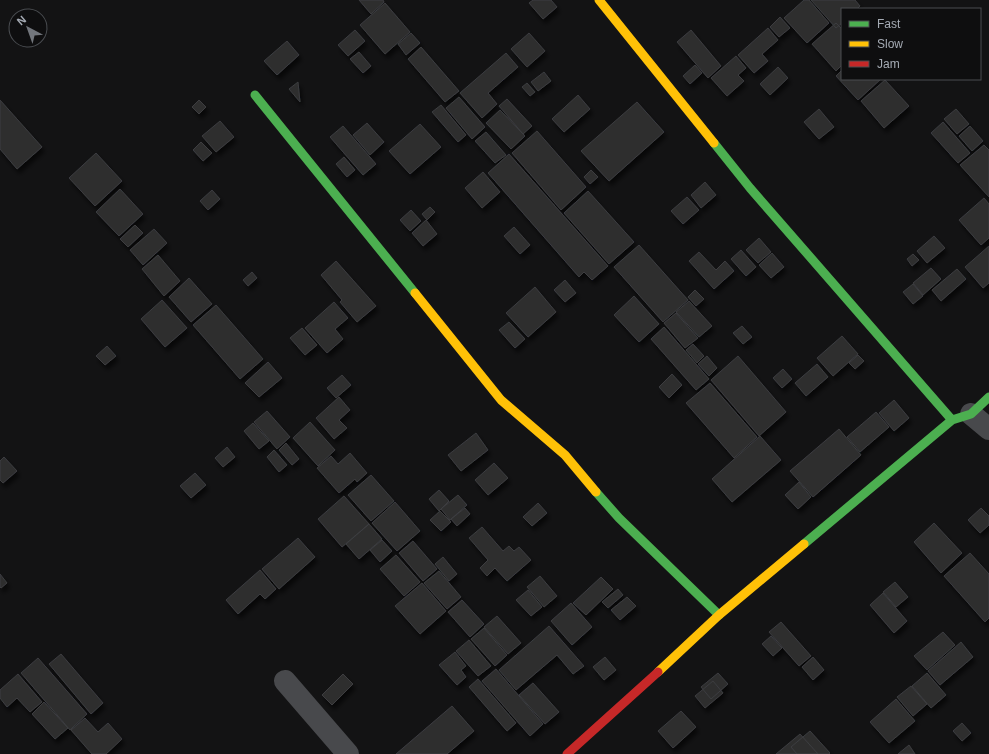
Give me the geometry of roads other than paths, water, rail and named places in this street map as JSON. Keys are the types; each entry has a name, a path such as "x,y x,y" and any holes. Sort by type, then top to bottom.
{"street":[{"path":"599,0 750,188 962,417 989,428"},
{"path":"255,95 501,400 565,455 619,518 719,614"},
{"path":"572,753 719,614 962,417 989,397"},
{"path":"285,681 348,754"}]}
